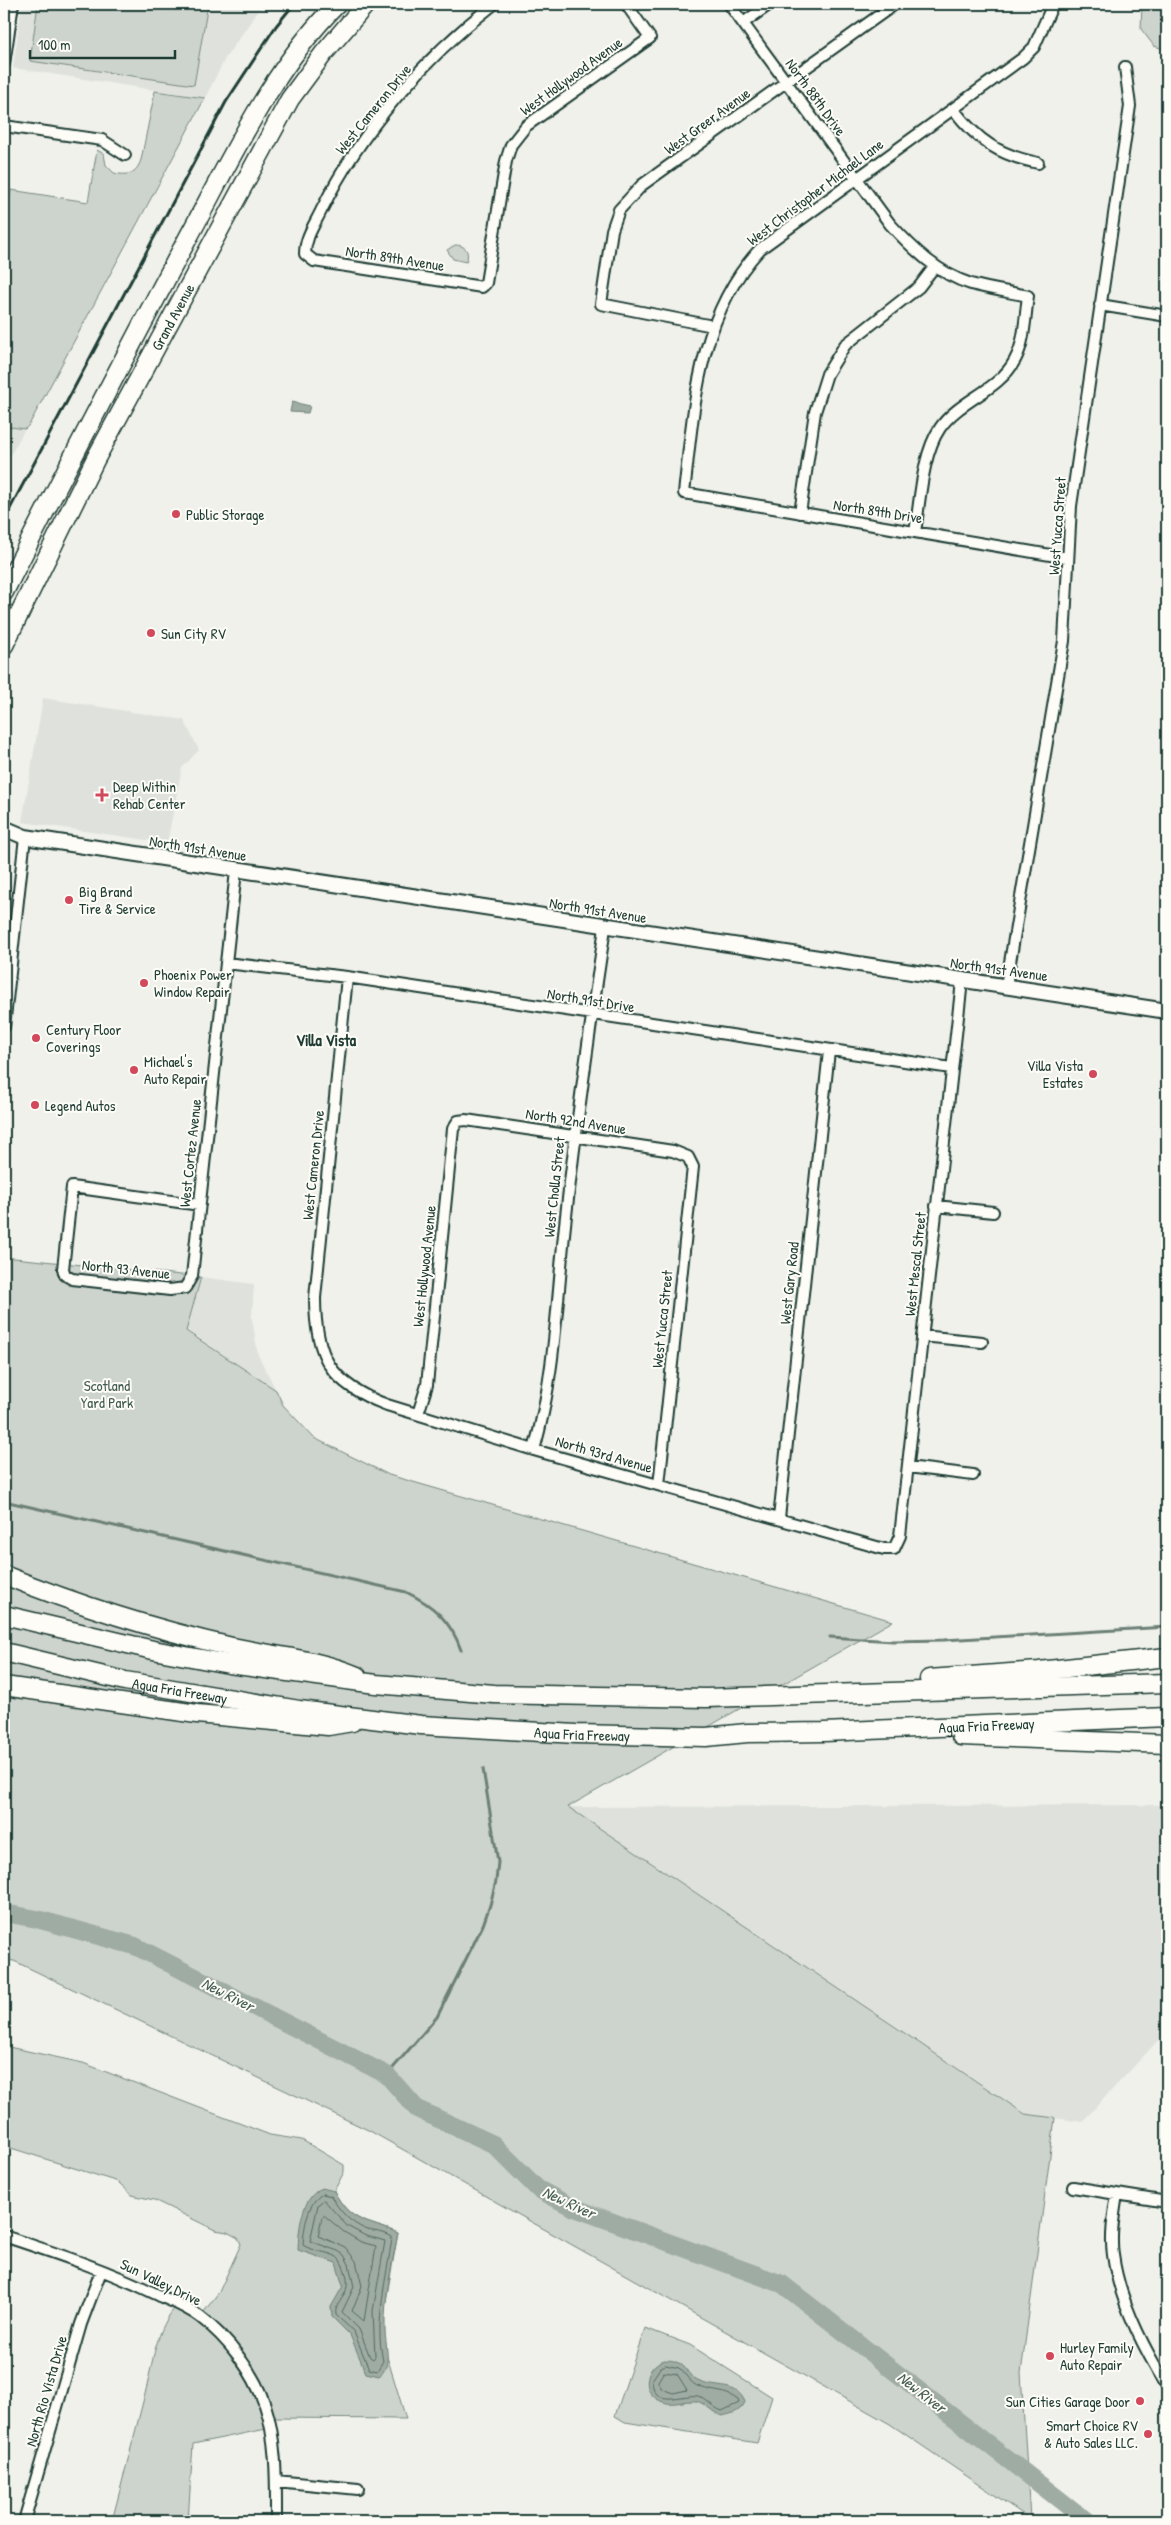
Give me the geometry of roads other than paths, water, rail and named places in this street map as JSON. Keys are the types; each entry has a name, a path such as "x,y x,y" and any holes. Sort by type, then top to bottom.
{"highway":[{"name":"Grand Avenue","path":"4,592 155,299 265,98 306,39 337,4"},
{"name":"Grand Avenue","path":"4,645 91,468 290,99 318,60 366,4"},
{"path":"155,299 176,310"},
{"path":"72,459 91,468"},
{"path":"4,1575 140,1623 241,1649 335,1666 376,1684"},
{"path":"4,1616 153,1650 229,1664 376,1684 547,1697 706,1698 1167,1683"},
{"name":"Agua Fria Freeway","path":"4,1652 125,1681 290,1709 421,1725 566,1733 706,1737 747,1732 824,1732 1167,1717"},
{"path":"706,1698 747,1685 962,1677 1039,1672 1167,1657"},
{"path":"4,1686 196,1714 328,1726 373,1718"},
{"path":"706,1737 747,1743 954,1736 1167,1744"}],"main road":[{"name":"North 91st Avenue","path":"4,828 25,837 236,871 1167,1011"},
{"name":"North 91st Avenue","path":"4,840 25,837"}],"street":[{"path":"4,64 13,4"},
{"name":"West Cameron Drive","path":"305,254 305,243 330,193 374,127 436,56 462,30 494,4"},
{"name":"West Hollywood Avenue","path":"482,287 486,284 506,161 517,134 650,38 626,4"},
{"name":"North 88th Drive","path":"730,4 890,224 912,248 935,266 969,283 1028,296 1019,350 1012,366 986,390 948,418 938,430 930,450 915,532"},
{"path":"743,22 770,4"},
{"name":"West Greer Avenue","path":"713,326 601,304 612,230 619,210 642,185 895,4"},
{"name":"West Christopher Michael Lane","path":"684,493 703,359 723,300 741,270 760,249 954,110 1034,47 1053,4"},
{"name":"West Yucca Street","path":"1006,986 1064,641 1068,586 1070,506 1130,106 1125,67"},
{"path":"954,110 972,132 994,149 1038,163"},
{"path":"4,126 102,140 125,155"},
{"name":"North 89th Avenue","path":"305,254 314,261 482,287"},
{"path":"800,513 815,412 827,374 845,345 919,287 935,266"},
{"path":"1100,305 1167,316"},
{"name":"North 89th Drive","path":"684,493 1068,558"},
{"path":"4,1027 25,837"},
{"name":"West Cortez Avenue","path":"185,1288 192,1276 236,871"},
{"name":"West Cholla Street","path":"534,1450 543,1419 549,1378 575,1137 605,928"},
{"name":"North 91st Drive","path":"226,963 347,977 593,1016 951,1068"},
{"name":"West Cameron Drive","path":"323,1355 315,1328 316,1298 347,977"},
{"name":"West Mescal Street","path":"894,1549 900,1536 962,980"},
{"name":"West Gary Road","path":"779,1518 829,1051"},
{"name":"North 92nd Avenue","path":"458,1121 466,1120 673,1151 688,1157"},
{"name":"West Hollywood Avenue","path":"418,1414 427,1385 453,1129 458,1121"},
{"name":"West Yucca Street","path":"659,1485 693,1167 688,1157"},
{"name":"North 93 Avenue","path":"185,1288 170,1290 72,1279 65,1274 63,1269 72,1187 200,1205"},
{"path":"936,1206 993,1212"},
{"path":"922,1336 982,1342"},
{"name":"North 93rd Avenue","path":"323,1355 338,1377 368,1398 534,1450 884,1549 894,1549"},
{"path":"908,1467 973,1475"},
{"path":"1073,2187 1167,2202"},
{"path":"1117,2194 1113,2254 1123,2298 1167,2386"},
{"name":"Sun Valley Drive","path":"4,2236 141,2286 200,2317 235,2353 254,2382 264,2404 271,2428 276,2481 276,2521"},
{"name":"North Rio Vista Drive","path":"24,2521 81,2324 101,2271"},
{"path":"276,2481 358,2488"}],"water":[{"path":"292,402 310,406 308,413 290,412"},
{"path":"322,2188 334,2191 347,2210 361,2220 398,2233 386,2305 387,2361 386,2367 379,2376 366,2373 350,2335 332,2317 331,2307 343,2286 336,2263 298,2250 300,2223 305,2206 315,2193"},
{"path":"665,2360 682,2365 691,2376 700,2382 737,2391 745,2402 735,2412 722,2416 695,2401 662,2402 652,2395 647,2383 650,2371 659,2362"}],"waterway":[{"path":"4,1501 406,1592 425,1602 440,1615 452,1631 461,1650"},
{"path":"830,1637 893,1641 944,1640 1167,1627"},
{"path":"387,2075 437,2017 483,1925 490,1905 496,1881 498,1862 483,1769"},
{"name":"New River","path":"4,1913 37,1919 135,1946 387,2075 417,2109 493,2144 538,2189 572,2207 782,2284 1087,2521"}],"railway":[{"path":"4,520 226,102 276,26 294,4"}],"place":[{"name":"Public Storage","path":"176,514"},
{"name":"Sun City RV","path":"151,633"},
{"name":"Deep Within Rehab Center","path":"102,795"},
{"name":"Big Brand Tire & Service","path":"69,900"},
{"name":"Phoenix Power Window Repair","path":"144,983"},
{"name":"Century Floor Coverings","path":"36,1038"},
{"name":"Michael's Auto Repair","path":"134,1070"},
{"name":"Villa Vista Estates","path":"1093,1074"},
{"name":"Legend Autos","path":"35,1105"},
{"name":"Hurley Family Auto Repair","path":"1050,2356"},
{"name":"Sun Cities Garage Door","path":"1140,2401"},
{"name":"Smart Choice RV & Auto Sales LLC.","path":"1148,2434"}],"district":[{"name":"Villa Vista","path":"326,1040"}],"park label":[{"name":"Scotland Yard Park","path":"107,1394"}]}
